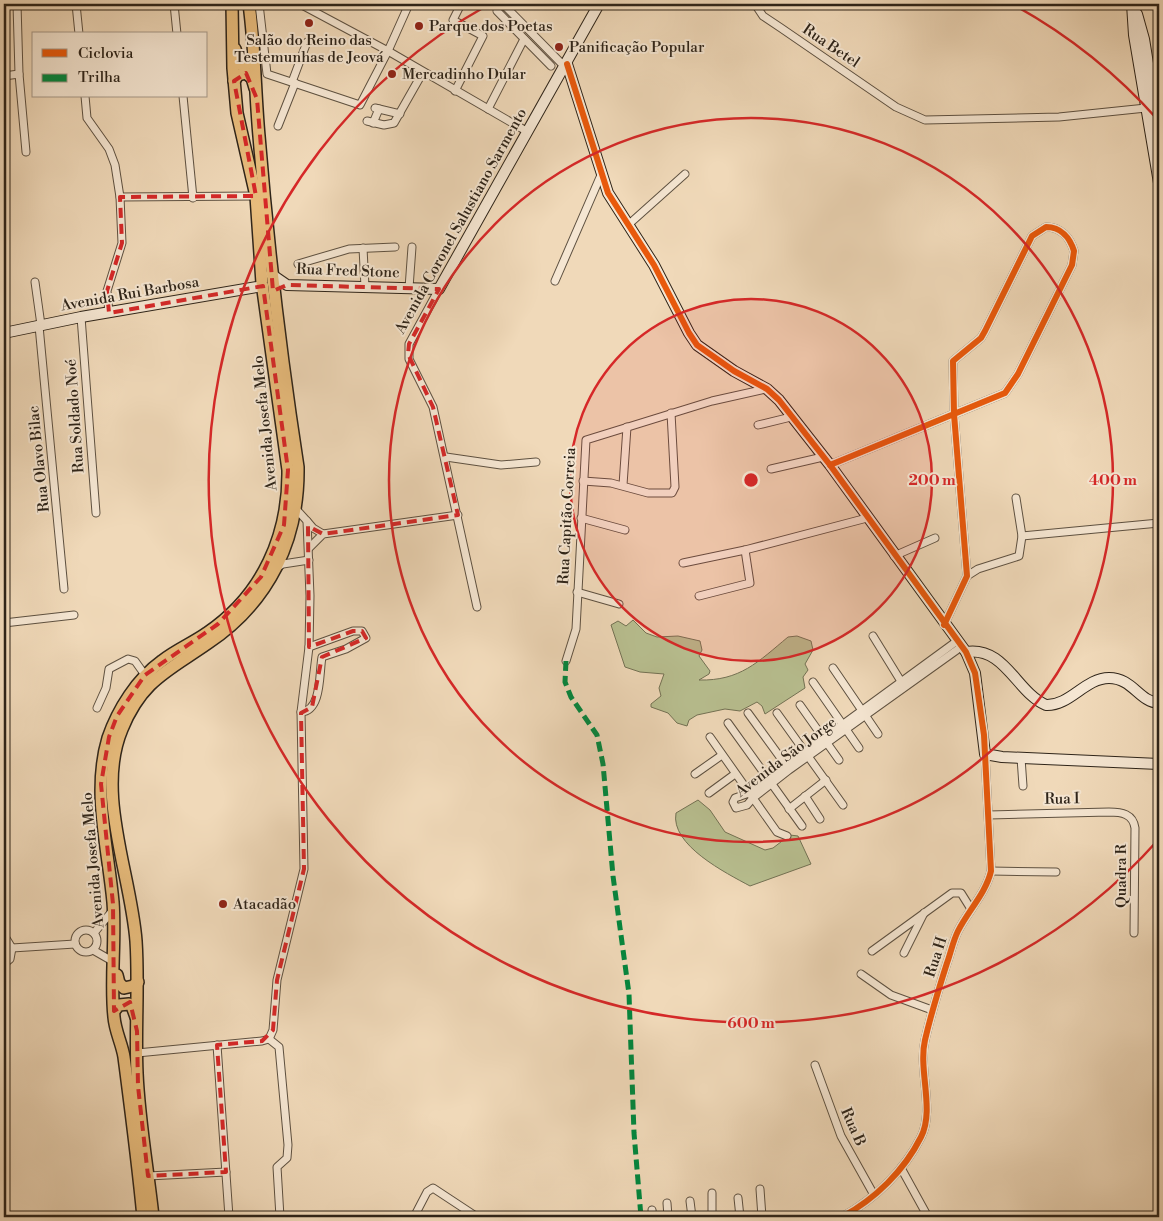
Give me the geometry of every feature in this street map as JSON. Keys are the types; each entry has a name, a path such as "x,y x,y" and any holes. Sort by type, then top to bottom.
{"main road":[{"name":"Avenida Josefa Melo","path":"143,1217 124,1055 114,1011 113,910 102,815 103,759 117,716 145,675 162,661 207,633 232,612 260,577 271,558 284,525 288,491 288,470 263,286 256,196 237,113 232,38 232,4"},
{"name":"Avenida Josefa Melo","path":"153,1217 138,1086 138,982 132,900 111,784 116,744 137,700 154,680 168,668 223,632 256,599 276,568 288,542 296,509 298,467 274,295 257,99 256,58 258,40 249,4"},
{"path":"232,38 240,64 250,63 256,58"},
{"path":"234,81 241,74 250,75 257,99"},
{"path":"115,963 121,987 128,988 138,982"},
{"path":"114,1011 119,1004 125,1003 132,1006 137,1031"}],"street":[{"path":"17,4 19,74 26,152"},
{"path":"76,4 79,32"},
{"path":"174,4 177,32"},
{"path":"259,4 258,40 267,73 361,104 409,4"},
{"path":"300,4 388,51 528,132"},
{"path":"455,91 482,36 453,20 461,4"},
{"path":"503,4 566,65 601,175 611,199 654,265 681,320 697,344 734,371 767,389 779,400 826,461 944,626 962,648 973,666 986,754 1021,758 1159,764"},
{"name":"Avenida Coronel Salustiano Sarmento","path":"477,607 446,457 433,407 408,354 409,344 599,4"},
{"name":"Rua Betel","path":"756,4 763,16 896,107 925,120 994,120 1058,117 1146,108"},
{"path":"1132,4 1134,35 1159,184"},
{"path":"1132,4 1144,39 1159,130"},
{"path":"497,11 551,66"},
{"path":"488,109 524,39"},
{"path":"278,126 307,42"},
{"path":"400,114 377,108 370,122 391,124 400,114 423,72"},
{"path":"4,76 19,74"},
{"path":"85,98 87,118 109,150 115,165 120,197 122,243 107,291 109,313"},
{"path":"183,98 192,198"},
{"path":"628,225 685,174"},
{"path":"555,281 601,175"},
{"path":"120,197 192,198 256,196"},
{"path":"771,469 826,461 954,414 1005,393 1018,374 1075,257 1072,246 1058,229 1046,227 1032,236 986,332 953,361 954,414 967,576 944,626"},
{"path":"298,264 336,252 363,248 395,247"},
{"path":"409,288 412,247"},
{"path":"363,248 365,287"},
{"name":"Rua Fred Stone","path":"272,274 287,285 439,289"},
{"name":"Rua Olavo Bilac","path":"35,282 64,589"},
{"name":"Rua Fred Stone","path":"274,295 287,285"},
{"name":"Avenida Rui Barbosa","path":"4,334 81,317 263,286"},
{"name":"Rua Soldado Noé","path":"81,317 96,513"},
{"name":"Rua Capitão Correia","path":"566,661 575,636 580,518 586,440 671,413 767,389"},
{"path":"583,481 623,485 648,493 672,493 674,487 671,413"},
{"path":"758,425 791,417"},
{"path":"623,485 627,428"},
{"path":"446,457 501,465 536,462"},
{"path":"967,576 978,569 1020,556 1022,536 1016,498"},
{"path":"296,509 313,528 323,534"},
{"path":"309,548 323,534 458,515"},
{"path":"580,518 625,530"},
{"path":"683,562 745,550 867,518"},
{"path":"269,1038 274,1030 277,980 304,869 301,712 309,647 309,548 307,521"},
{"path":"1022,536 1159,523"},
{"path":"894,556 935,538"},
{"path":"698,596 750,583 745,550"},
{"path":"276,568 283,564 309,560"},
{"path":"577,592 619,604"},
{"path":"4,605 5,623 74,615"},
{"path":"301,712 308,712 312,707 319,686 322,657 346,649 366,638 362,631 353,631 309,647"},
{"path":"873,636 906,682"},
{"path":"962,648 985,655 1006,666 1026,691 1046,705 1064,700 1092,682 1110,678 1129,683 1146,698 1159,703"},
{"name":"Avenida São Jorge","path":"751,795 906,682 962,648"},
{"path":"973,666 985,655"},
{"path":"96,708 106,688 109,669 128,659 135,661 145,675"},
{"path":"833,668 878,734"},
{"path":"813,682 859,748"},
{"path":"800,705 839,760"},
{"path":"748,713 788,768"},
{"path":"777,713 843,805"},
{"path":"728,723 802,826"},
{"path":"710,737 776,832 787,836"},
{"name":"Rua H","path":"842,1217 858,1208 874,1195 901,1168 922,1135 925,1126 922,1051 932,1010 956,935 970,909 987,884 991,871 986,754"},
{"path":"695,774 722,755"},
{"path":"1021,758 1022,786"},
{"path":"709,793 735,774"},
{"path":"789,809 826,780"},
{"path":"804,796 820,819"},
{"name":"Rua I","path":"989,815 1114,812 1127,814 1133,820"},
{"name":"Quadra R","path":"1133,820 1135,828 1134,933"},
{"path":"991,871 1056,872"},
{"path":"872,951 943,898 958,892 964,896 970,909"},
{"path":"113,910 96,941 84,952 78,949 75,944 79,932 88,930 96,941 115,963"},
{"path":"904,953 926,911"},
{"path":"4,935 12,948 10,959 4,964"},
{"path":"96,941 114,939"},
{"path":"12,948 75,944"},
{"path":"861,974 891,995 932,1010"},
{"path":"137,1053 269,1038 279,1047 288,1146 287,1158 277,1166 280,1217"},
{"path":"217,1045 229,1217"},
{"name":"Rua B","path":"815,1065 841,1136 874,1195"},
{"path":"901,1168 928,1217"},
{"path":"148,1176 226,1172"},
{"path":"414,1217 426,1192 433,1188 477,1217"},
{"path":"760,1189 762,1217"},
{"path":"712,1193 712,1217"},
{"path":"738,1198 740,1217"},
{"path":"690,1201 692,1217"},
{"path":"667,1204 668,1217"}],"highlighted area":[{"path":"246,73 257,99 273,291 287,285 439,289 409,344 408,354 433,407 458,515 323,534 308,526 309,647 353,631 362,631 366,638 322,657 312,707 301,713 304,869 277,980 273,1030 262,1041 217,1045 226,1172 148,1176 138,1086 137,1031 130,1002 114,1011 113,904 101,784 109,737 117,716 145,675 218,624 261,577 284,525 288,470 263,286 109,313 107,291 122,243 120,197 256,196 234,81"}],"green space":[{"path":"633,620 646,633 657,637 678,636 700,641 702,650 699,656 710,671 709,674 699,680 726,677 748,668 788,637 797,636 811,641 813,650 805,664 808,670 803,677 805,688 765,714 762,706 757,702 740,711 725,709 697,715 689,720 687,726 677,723 668,713 651,707 651,704 661,696 659,688 664,674 640,672 625,667 611,625 618,621 626,626"},
{"path":"698,800 710,810 725,832 765,850 773,848 790,835 798,836 811,864 750,886 727,874 690,847 676,825 676,813"}],"marked path":[{"path":"566,661 565,682 571,697 597,735 603,764 613,876 629,994 634,1133 641,1217"}],"cycle path":[{"path":"567,64 608,193 654,265 697,345 734,371 767,389 779,400 830,465 966,652 975,673 984,735 991,871 985,887 956,935 930,1021 923,1052 927,1115 921,1137 906,1161 888,1183 866,1202 842,1217"},
{"path":"830,465 1005,393 1018,374 1072,265 1074,251 1064,234 1051,227 1046,227 1032,236 981,338 953,361 954,414 967,576 944,625"}],"place":[{"name":"Salão do Reino das Testemunhas de Jeová","path":"309,23"},
{"name":"Parque dos Poetas","path":"419,26"},
{"name":"Panificação Popular","path":"559,47"},
{"name":"Mercadinho Dular","path":"392,74"},
{"name":"Atacadão","path":"223,904"}]}
